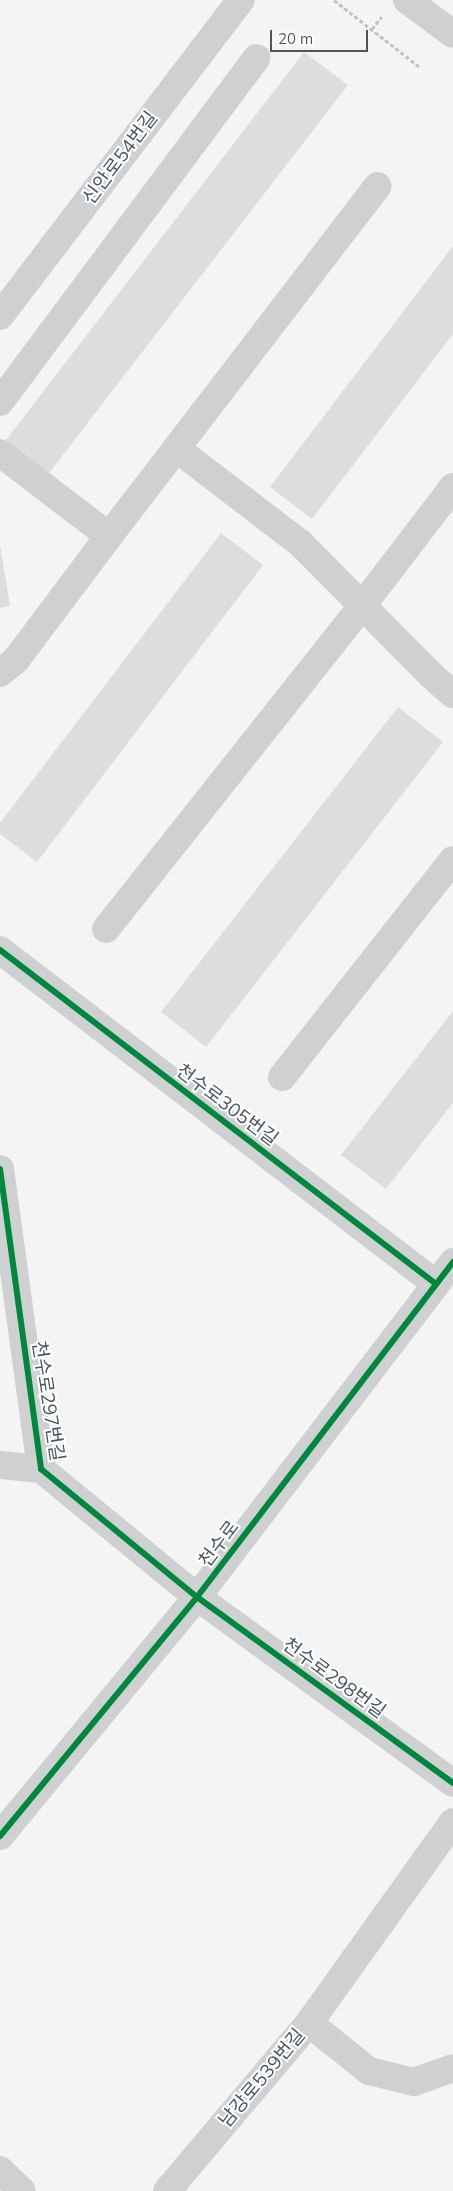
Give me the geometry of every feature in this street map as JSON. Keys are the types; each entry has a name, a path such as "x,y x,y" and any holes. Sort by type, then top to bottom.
{"street":[{"name":"신안로54번길","path":"0,316 241,0"},
{"path":"407,0 453,34"},
{"path":"0,402 256,58"},
{"path":"0,673 16,660 378,186"},
{"path":"177,449 300,543 453,694"},
{"path":"0,452 109,536"},
{"path":"106,929 362,606 453,487"},
{"path":"282,1077 453,860"},
{"name":"천수로305번길","path":"0,950 436,1284"},
{"name":"천수로297번길","path":"0,1169 41,1469 197,1597"},
{"name":"천수로","path":"0,1836 197,1597 453,1262"},
{"path":"0,1465 41,1469"},
{"name":"천수로298번길","path":"197,1597 453,1783"},
{"path":"309,2023 453,1822"},
{"name":"남강로539번길","path":"167,2191 309,2023 369,2071 414,2082 453,2068"},
{"path":"0,2170 22,2191"}],"path":[{"path":"334,0 421,68"}],"building":[{"path":"304,52 348,85 49,473 6,440"},
{"path":"453,246 453,334 312,519 270,487"},
{"path":"221,533 263,565 37,862 0,834 0,823"},
{"path":"0,545 10,606 0,608"},
{"path":"398,707 443,742 206,1047 161,1012"},
{"path":"453,1011 453,1103 386,1189 341,1155"}],"cycle path":[{"path":"0,950 436,1284"},
{"path":"0,1169 41,1469 197,1597 453,1783"},
{"path":"0,1836 197,1597 453,1262"}]}
